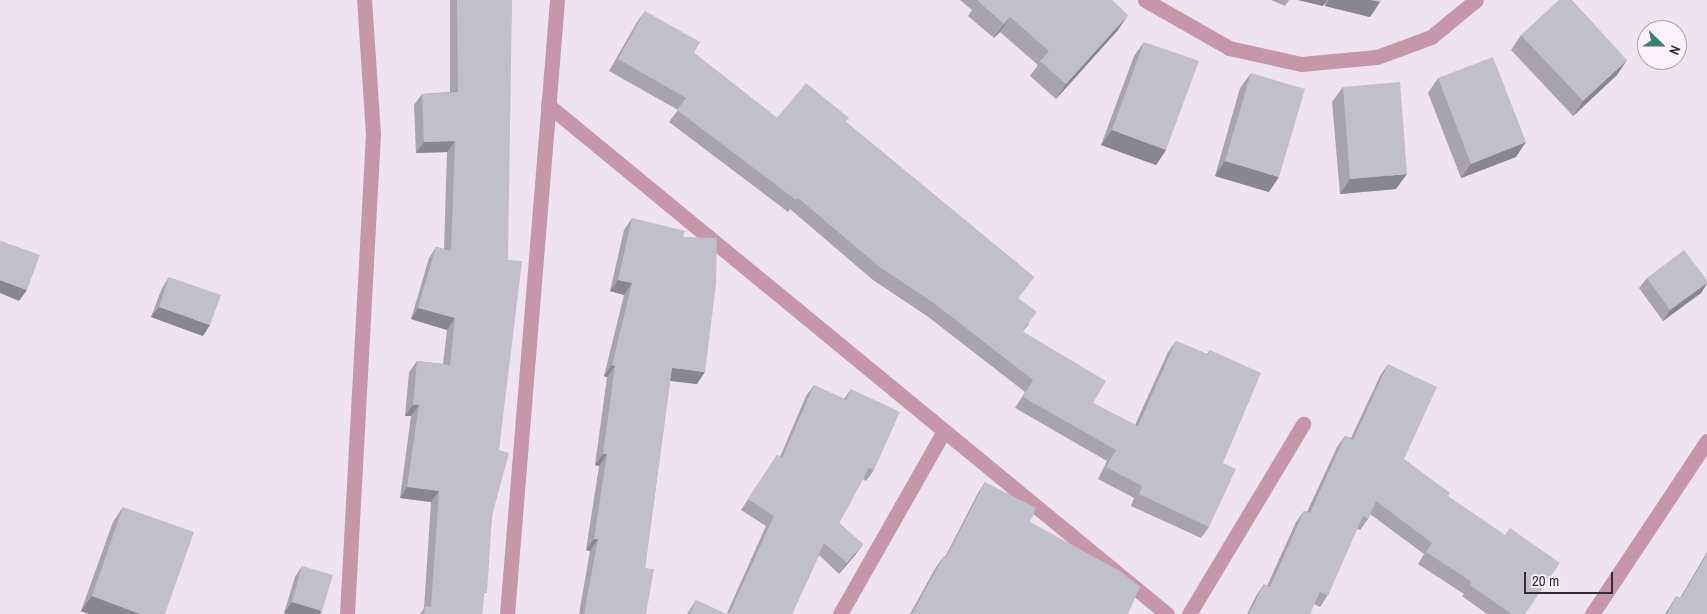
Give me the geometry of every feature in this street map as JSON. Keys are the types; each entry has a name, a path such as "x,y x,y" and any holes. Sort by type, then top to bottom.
{"street":[{"path":"347,614 374,134 364,0"},
{"path":"507,614 557,0"},
{"path":"1145,0 1229,48 1301,64 1377,57 1431,37 1476,0"},
{"path":"548,105 944,433 1167,614"},
{"path":"1190,614 1303,424"},
{"path":"840,614 944,433"},
{"path":"1592,614 1707,441"}],"building":[{"path":"457,0 512,0 508,260 522,261 499,450 509,453 492,516 487,593 484,593 482,614 424,614 425,606 431,607 439,491 407,487 419,405 413,405 417,361 450,365 455,318 418,308 436,247 451,251 455,141 424,142 422,94 458,92"},
{"path":"979,0 1112,0 1128,15 1066,84 1040,61 1049,51 1010,17 1004,24"},
{"path":"1559,0 1572,0 1627,60 1583,101 1521,35"},
{"path":"645,11 700,42 694,53 777,118 806,83 849,118 846,122 1034,277 1018,298 1037,312 1022,331 1106,381 1093,403 1138,426 1176,341 1208,355 1210,350 1261,373 1223,463 1236,469 1209,527 1139,494 1142,486 1106,467 1116,450 1023,397 1033,380 935,304 881,268 798,198 796,200 677,110 686,98 618,59"},
{"path":"1144,42 1199,61 1166,150 1112,130"},
{"path":"1493,57 1526,142 1471,164 1438,78"},
{"path":"1251,73 1305,89 1279,177 1225,161"},
{"path":"1400,82 1407,174 1350,179 1343,87"},
{"path":"632,218 685,231 683,237 717,238 716,284 705,372 672,368 645,568 654,569 646,614 584,614 598,539 594,539 607,454 603,454 615,366 612,365 632,283 618,280"},
{"path":"1,241 40,255 27,290 0,280"},
{"path":"1684,250 1707,280 1707,283 1670,310 1647,278"},
{"path":"169,277 221,295 210,325 159,307"},
{"path":"1388,364 1437,387 1404,459 1450,493 1448,496 1505,535 1510,528 1560,563 1525,614 1511,614 1470,585 1472,582 1426,552 1432,543 1376,501 1368,519 1363,516 1328,595 1320,592 1310,614 1249,614 1264,584 1270,587 1304,511 1310,513 1345,436 1353,440"},
{"path":"814,385 846,400 851,389 900,412 874,470 869,468 839,523 863,544 847,563 824,543 792,614 726,614 730,612 774,516 748,499 777,455 782,458"},
{"path":"985,482 1036,508 1030,522 1120,571 1140,587 1128,614 912,614 944,556 946,558"},
{"path":"123,507 194,532 165,614 140,614 92,596"},
{"path":"1707,554 1707,614 1667,614 1676,596 1681,598"},
{"path":"302,566 333,575 322,611 292,602"},
{"path":"696,600 726,614 690,614"}]}
